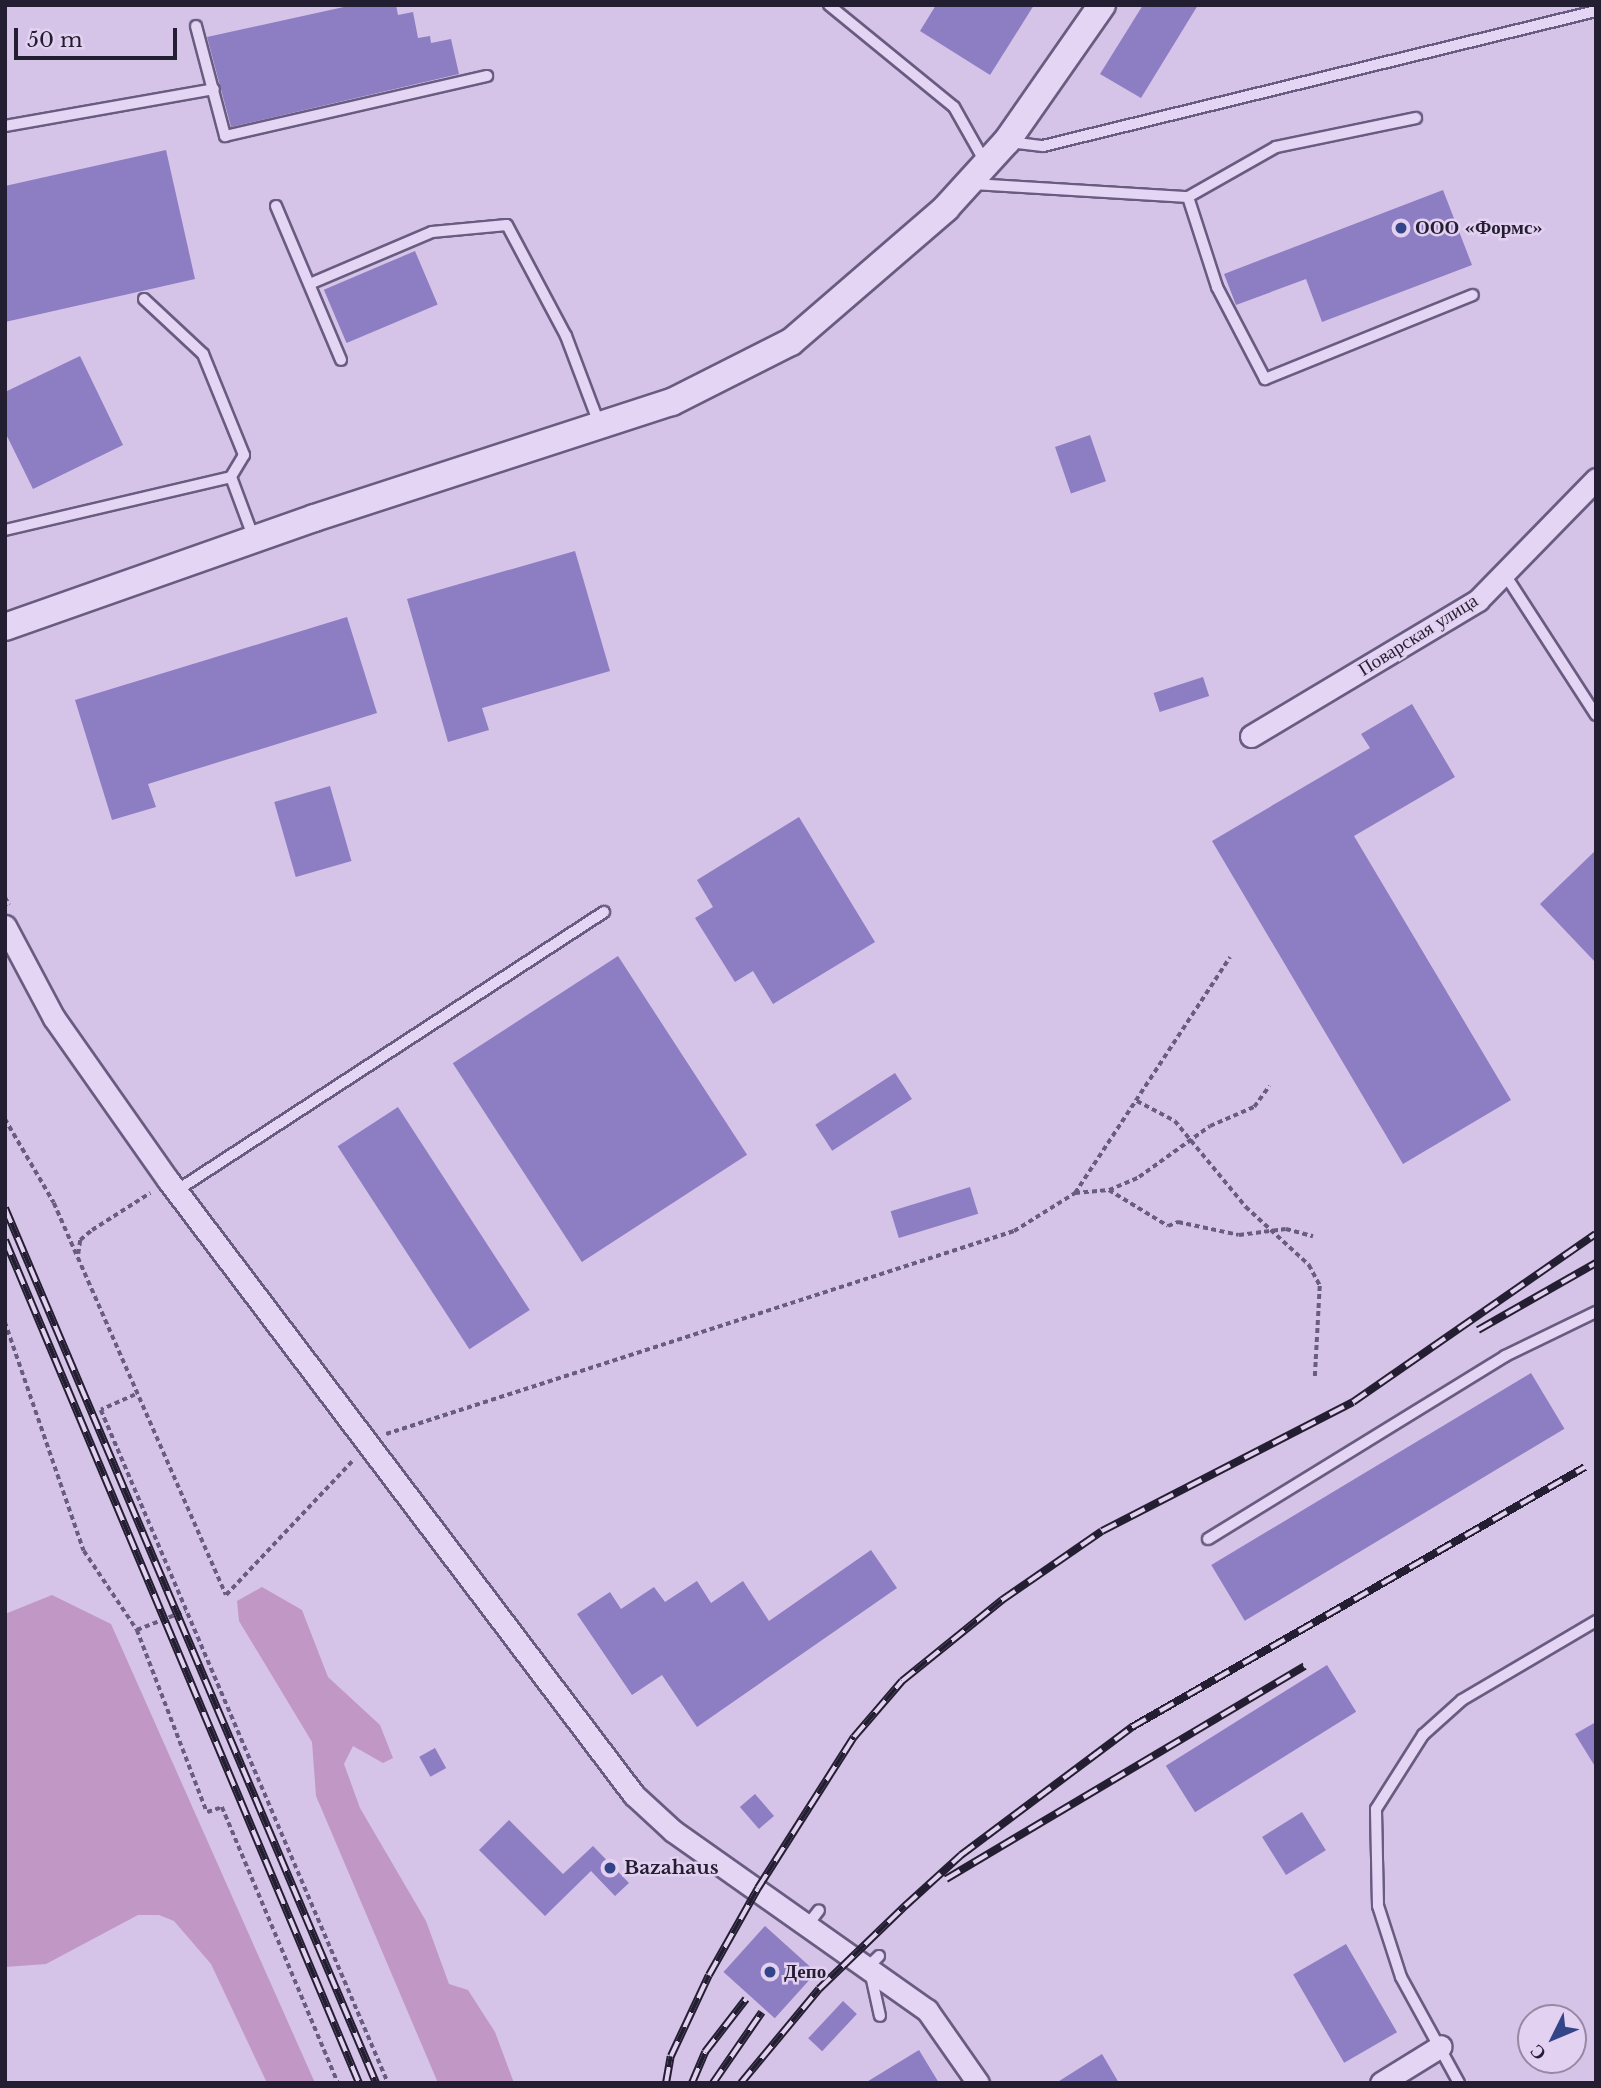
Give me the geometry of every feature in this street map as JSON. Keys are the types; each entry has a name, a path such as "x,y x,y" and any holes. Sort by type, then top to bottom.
{"street":[{"path":"5,627 254,539 672,402 791,342 880,270 968,184 1007,141 1102,5"},
{"name":"Поварская улица","path":"1251,736 1478,600 1596,479"},
{"path":"5,926 54,1018 166,1190 370,1445 634,1796 673,1831 814,1917 868,1959 927,2010 978,2083"},
{"path":"1381,2083 1440,2047"}],"lane":[{"path":"829,5 954,107 986,164"},
{"path":"1007,141 1042,146 1596,11"},
{"path":"196,26 225,136 487,76"},
{"path":"5,126 214,89"},
{"path":"968,184 1188,197 1276,147 1416,118"},
{"path":"1188,197 1217,287 1265,379 1473,295"},
{"path":"275,206 312,283 341,360"},
{"path":"312,283 432,232 508,225 566,336 600,426"},
{"path":"5,530 231,477 244,455 203,354 144,299"},
{"path":"231,477 254,539"},
{"path":"1504,573 1596,715"},
{"path":"166,1190 604,912"},
{"path":"1208,1539 1505,1356 1596,1312"},
{"path":"1459,2083 1401,1977 1378,1906 1376,1809 1423,1735 1462,1700 1596,1621"},
{"path":"868,1959 880,2016"}],"path":[{"path":"5,1119 54,1203 135,1395 226,1595 370,1445 406,1425 1014,1231 1075,1193 1230,957"},
{"path":"1075,1193 1109,1190 1190,1143 1210,1126 1254,1107 1269,1087"},
{"path":"1137,1101 1175,1121 1190,1143 1246,1208 1273,1229 1309,1265 1320,1286 1315,1377"},
{"path":"78,1257 80,1240 166,1190"},
{"path":"1109,1190 1168,1226 1178,1222 1238,1235 1273,1229 1313,1236"},
{"path":"5,1322 84,1551 137,1630 207,1812 222,1807 338,2083"},
{"path":"135,1395 102,1410 185,1611 388,2083"},
{"path":"137,1630 185,1611"}],"shaded area":[{"path":"262,1587 302,1610 328,1677 380,1725 393,1758 383,1763 353,1746 344,1764 360,1808 426,1921 449,1984 468,1990 495,2032 514,2083 438,2083 316,1796 312,1742 239,1621 237,1601"},
{"path":"52,1595 111,1624 315,2083 267,2083 211,1964 174,1921 159,1915 138,1915 46,1964 5,1967 5,1614"}],"building":[{"path":"353,5 396,5 398,15 413,12 418,38 430,36 431,43 451,39 459,74 231,127 207,37"},
{"path":"936,5 1034,5 990,75 920,31"},
{"path":"1143,5 1198,5 1141,98 1100,74"},
{"path":"166,150 195,279 5,322 5,186"},
{"name":"ООО «Формс»","path":"1443,190 1472,265 1322,322 1306,279 1236,305 1224,274"},
{"path":"415,251 438,304 347,343 324,290"},
{"path":"80,356 123,445 33,489 5,432 5,392"},
{"path":"1090,435 1106,481 1071,493 1055,447"},
{"path":"575,551 610,671 482,708 489,730 448,742 407,599"},
{"path":"347,617 377,713 148,784 156,807 112,820 75,700"},
{"path":"1203,677 1209,696 1160,712 1154,693"},
{"path":"1412,704 1455,777 1354,836 1511,1100 1403,1164 1212,841 1370,748 1361,734"},
{"path":"330,786 351,861 296,877 274,802"},
{"path":"799,817 875,942 773,1004 753,971 735,982 695,918 713,907 697,880"},
{"path":"1596,850 1596,963 1540,904"},
{"path":"618,956 747,1155 582,1262 453,1063"},
{"path":"895,1073 912,1099 832,1151 815,1125"},
{"path":"398,1107 530,1310 469,1349 338,1146"},
{"path":"970,1187 978,1214 899,1238 891,1211"},
{"path":"1531,1373 1564,1429 1245,1621 1211,1565"},
{"path":"871,1550 897,1588 697,1727 662,1675 632,1695 577,1614 610,1592 621,1609 654,1587 665,1602 697,1581 711,1603 743,1581 769,1621"},
{"path":"1327,1665 1356,1712 1195,1812 1166,1766"},
{"path":"1596,1722 1596,1768 1575,1734"},
{"path":"435,1748 446,1768 430,1777 419,1757"},
{"path":"755,1794 774,1816 759,1829 740,1807"},
{"path":"1302,1812 1326,1850 1286,1875 1262,1837"},
{"path":"509,1820 563,1874 593,1846 629,1883 615,1896 591,1871 545,1916 479,1850"},
{"name":"Депо","path":"765,1926 816,1972 775,2018 724,1972"},
{"path":"1346,1944 1397,2032 1344,2063 1293,1974"},
{"path":"843,2001 857,2014 822,2051 808,2038"},
{"path":"919,2050 939,2083 865,2083"},
{"path":"1102,2054 1119,2083 1056,2083"}],"railway":[{"path":"5,1208 376,2083"},
{"path":"666,2083 671,2056 709,1975 758,1888 854,1737 902,1681 1002,1600 1102,1531 1353,1402 1596,1234"},
{"path":"5,1240 359,2083"},
{"path":"1478,1330 1596,1263"},
{"path":"741,2083 819,1989 961,1855 1132,1727 1585,1467"},
{"path":"946,1879 1305,1666"},
{"path":"692,2083 705,2052 746,1999"},
{"path":"713,2083 762,2012"}],"place":[{"name":"ООО «Формс»","path":"1401,228"},
{"name":"Bazahaus","path":"610,1868"},
{"name":"Депо","path":"770,1972"}]}
